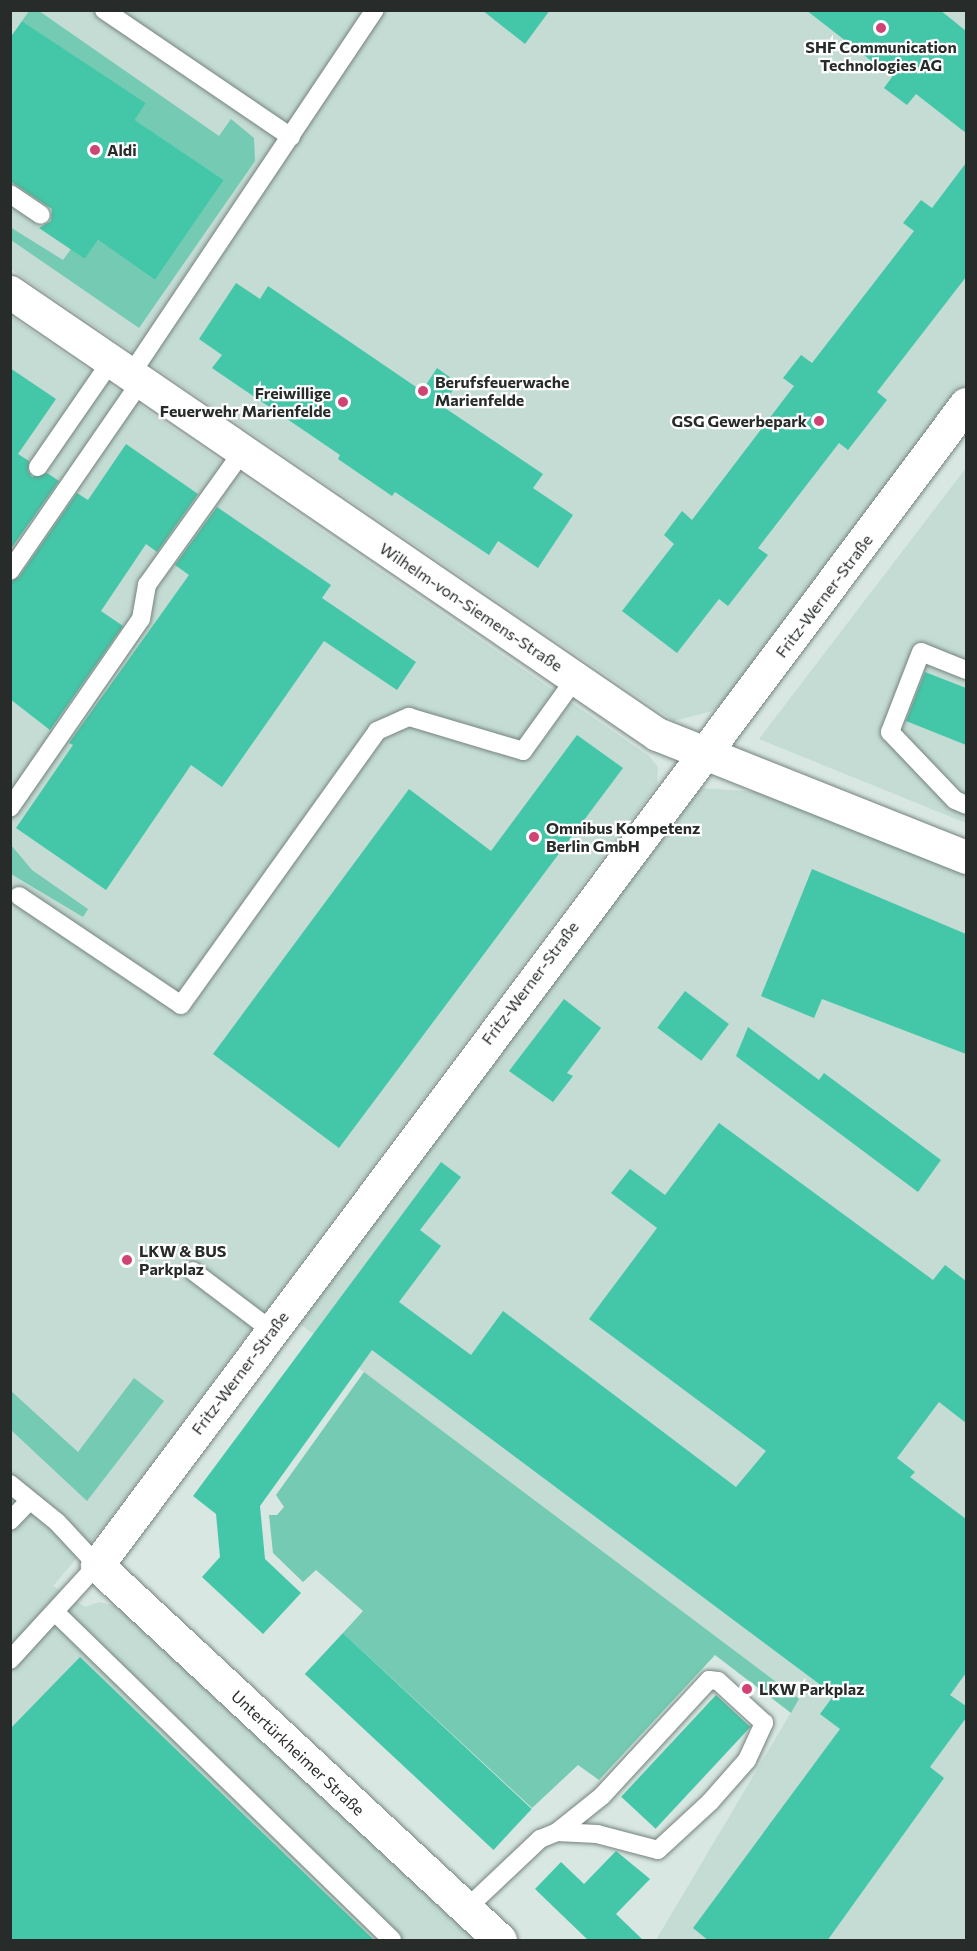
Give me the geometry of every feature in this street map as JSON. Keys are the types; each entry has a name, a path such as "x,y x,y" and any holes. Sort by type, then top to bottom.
{"street":[{"name":"Wilhelm-von-Siemens-Straße","path":"10,292 657,734 701,753 782,781 966,857"},
{"name":"Fritz-Werner-Straße","path":"97,1565 701,753 750,695 966,404"},
{"name":"Untertürkheimer Straße","path":"97,1565 500,1941"}],"lane":[{"path":"104,10 291,137"},
{"path":"10,570 128,372 291,137 375,10"},
{"path":"10,194 41,215"},
{"path":"38,467 128,372"},
{"path":"10,808 141,619 147,585 243,451"},
{"path":"966,670 921,652 890,732 955,800 966,805"},
{"path":"19,896 181,1005 377,731 409,717 523,751 575,679"},
{"path":"193,1271 272,1330"},
{"path":"10,1484 57,1522 97,1565 56,1613 10,1660"},
{"path":"10,1521 29,1501"},
{"path":"56,1613 392,1941"},
{"path":"466,1910 540,1839 557,1832 602,1796 709,1680 718,1681 764,1724 747,1760 710,1802 658,1850 608,1836 557,1832"}],"shaded area":[{"path":"11,11 966,11 966,396 737,690 712,711 674,721 11,269"},
{"path":"10,316 649,756 658,767 657,785 106,1524 53,1586 85,1607 99,1602 115,1606 131,1618 476,1940 11,1940"},
{"path":"966,468 966,823 759,739"},
{"path":"699,788 776,793 966,868 966,1940 656,1940 799,1699 300,1324"}],"green space":[{"path":"29,11 39,11 219,136 231,119 254,138 255,161 139,328 11,240 10,227 63,260 71,249 85,259 98,240 155,280 224,180 135,120 146,103 22,21"},
{"path":"11,845 32,870 88,909 83,917 11,874"},
{"path":"364,1372 799,1699 791,1713 715,1655 599,1780 578,1765 532,1808 343,1633 363,1611 316,1570 303,1582 273,1553 269,1515 277,1515 284,1507 276,1495"},
{"path":"134,1378 164,1401 87,1501 11,1430 11,1391 78,1452"}],"building":[{"path":"482,10 550,10 525,44"},
{"path":"806,10 940,10 966,31 966,133 916,94 907,105 884,88 892,77"},
{"name":"Aldi","path":"22,21 146,103 135,120 224,180 155,280 98,240 85,259 39,228 51,221 52,209 10,181 10,38"},
{"name":"GSG Gewerbepark","path":"966,163 966,277 877,392 887,400 848,450 839,443 758,548 768,555 728,606 719,599 677,653 622,611 674,544 664,535 682,511 692,520 794,386 783,378 801,355 812,363 914,231 903,223 921,200 932,208"},
{"path":"236,283 260,299 268,286 422,391 437,368 458,383 442,406 543,474 533,488 573,515 538,568 498,541 489,555 395,492 392,496 338,459 340,455 212,368 222,355 199,339"},
{"path":"10,368 56,399 18,454 29,461 28,471 32,477 47,473 59,481 10,550"},
{"path":"126,444 198,494 157,552 146,544 101,611 123,626 50,730 10,699 10,582 19,577 77,493 88,500"},
{"path":"217,507 331,585 322,598 416,662 397,690 324,641 222,787 191,765 106,890 16,828 73,745 69,743 189,575 175,565"},
{"path":"925,672 966,688 966,745 906,721"},
{"path":"577,735 623,768 339,1148 213,1054 409,789 491,851"},
{"path":"812,869 966,934 966,1054 822,999 814,1018 761,996"},
{"path":"685,991 729,1024 701,1061 657,1028"},
{"path":"564,999 601,1028 567,1073 573,1076 553,1102 509,1071"},
{"path":"748,1027 819,1080 824,1073 941,1160 918,1192 736,1056"},
{"path":"719,1123 933,1280 945,1265 966,1281 966,1423 939,1402 897,1458 915,1472 910,1477 966,1519 966,1673 950,1695 966,1706 966,1718 930,1767 944,1778 827,1941 709,1941 693,1928 840,1729 820,1714 834,1695 372,1350 260,1506 265,1559 301,1593 263,1634 202,1577 220,1557 216,1514 193,1496 441,1162 461,1177 420,1230 441,1246 399,1302 471,1355 503,1311 736,1487 766,1451 589,1319 657,1228 611,1193 630,1169 665,1195"},
{"path":"343,1633 532,1809 493,1850 305,1674"},
{"path":"80,1657 375,1941 10,1941 10,1729"},
{"path":"716,1695 750,1727 656,1829 621,1797"},
{"path":"616,1851 650,1879 616,1914 644,1941 589,1941 535,1889 561,1862 584,1884"}],"place":[{"name":"SHF Communication Technologies AG","path":"881,28"},
{"name":"Aldi","path":"95,150"},
{"name":"Berufsfeuerwache Marienfelde","path":"423,391"},
{"name":"Freiwillige Feuerwehr Marienfelde","path":"343,402"},
{"name":"GSG Gewerbepark","path":"819,421"},
{"name":"Omnibus Kompetenz Berlin GmbH","path":"534,837"},
{"name":"LKW & BUS Parkplaz","path":"127,1260"},
{"name":"LKW Parkplaz","path":"747,1689"}]}
